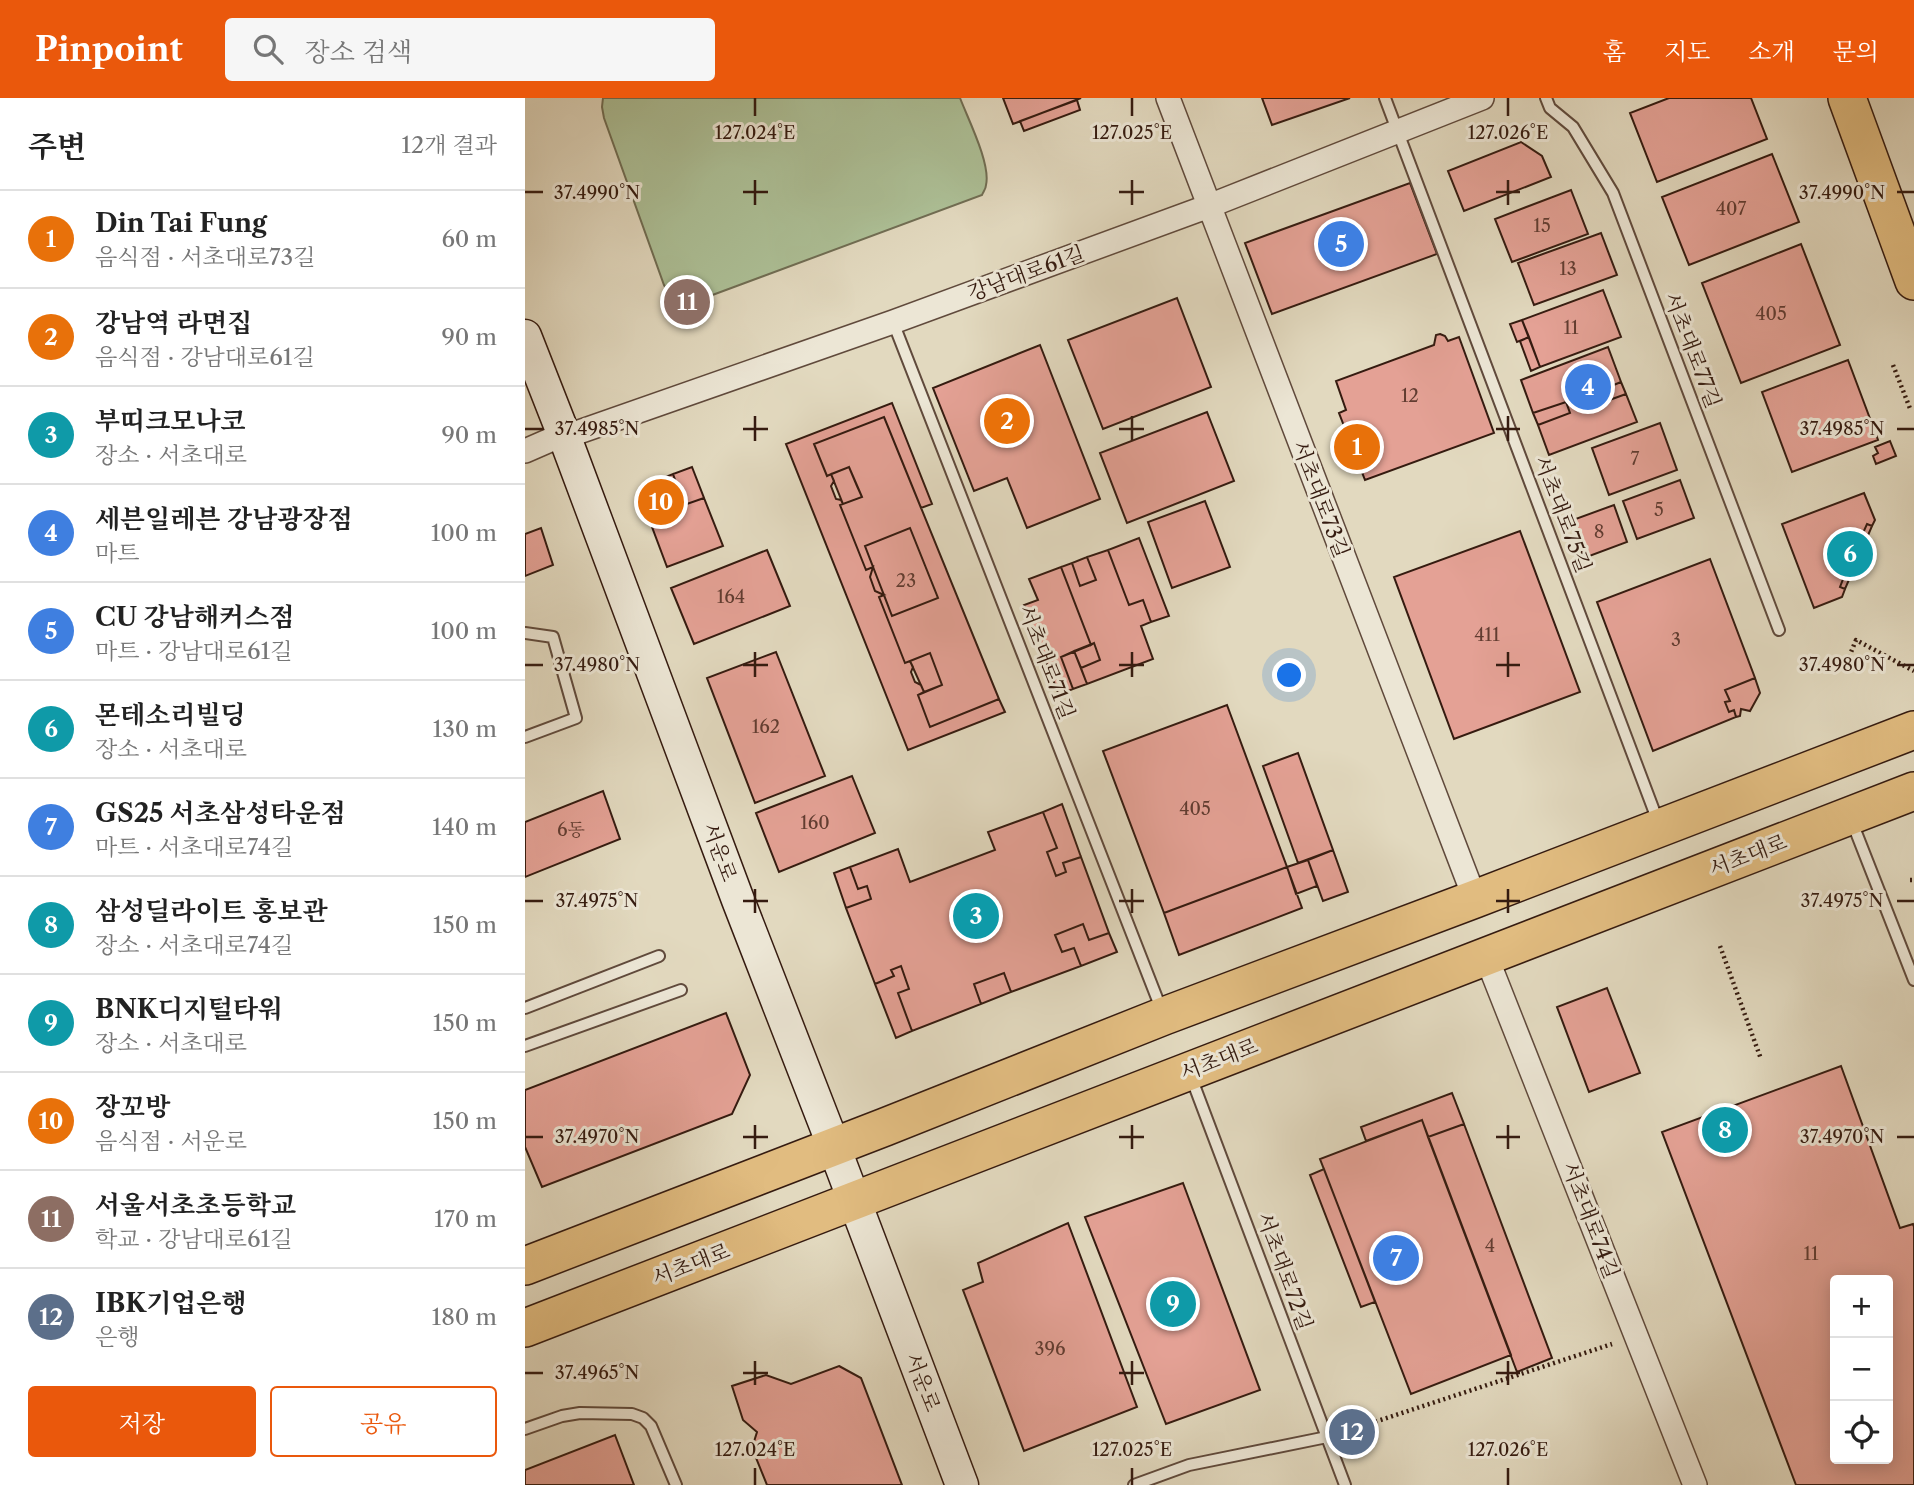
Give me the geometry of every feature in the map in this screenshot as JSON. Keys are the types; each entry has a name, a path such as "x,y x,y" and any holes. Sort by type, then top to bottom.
{"main road":[{"path":"1847,98 1914,281"},
{"path":"1848,756 1914,705"},
{"path":"527,1261 834,1147 1164,1016 1914,730"},
{"name":"서초대로","path":"525,1328 1914,791"}],"street":[{"name":"서초대로73길","path":"1168,98 1475,899"},
{"name":"강남대로61길","path":"525,451 564,434 576,433 893,322 1209,206 1482,98"},
{"name":"서운로","path":"525,336 962,1485"},
{"name":"서초대로74길","path":"1486,956 1695,1485"}],"lane":[{"name":"서초대로75길","path":"1385,98 1660,827"},
{"name":"서초대로77길","path":"1546,98 1550,108 1573,127 1613,193 1779,630"},
{"name":"서초대로71길","path":"893,322 1164,1016"},
{"path":"525,737 576,718 553,637 526,635"},
{"path":"1850,816 1914,980"},
{"path":"525,1009 659,957"},
{"path":"525,1046 681,990"},
{"name":"서초대로72길","path":"1189,1071 1345,1485"},
{"path":"525,1429 562,1416 580,1413 632,1414 643,1418 651,1426 676,1485"},
{"path":"1134,1485 1189,1465 1327,1437"}],"path":[{"path":"1893,365 1911,411"},
{"path":"1845,667 1856,640 1914,671"},
{"path":"1720,946 1761,1059"},
{"path":"1327,1437 1636,1336"}],"green space":[{"path":"603,98 960,98 982,154 987,176 986,186 982,195 699,300 677,301 670,296 664,285 604,118"}],"building":[{"path":"1003,98 1081,98 1013,124"},
{"path":"1262,98 1350,98 1272,125"},
{"path":"1669,98 1751,98 1767,139 1657,182 1630,113"},
{"path":"1077,100 1080,110 1024,131 1020,121"},
{"path":"1521,142 1542,156 1551,177 1464,211 1448,171"},
{"path":"1772,154 1799,222 1689,265 1662,197"},
{"path":"1410,183 1437,254 1272,314 1245,243"},
{"path":"1571,190 1588,234 1512,262 1495,219"},
{"path":"1601,233 1617,275 1534,305 1518,263"},
{"path":"1801,244 1840,345 1741,383 1702,283"},
{"path":"1603,290 1621,337 1540,367 1522,320"},
{"path":"1177,298 1211,387 1103,429 1068,340"},
{"path":"1522,320 1529,337 1517,342 1510,324"},
{"path":"1440,334 1448,341 1459,337 1494,433 1365,480 1339,413 1346,410 1336,381 1434,345 1436,335"},
{"path":"1529,337 1540,367 1531,371 1520,341"},
{"path":"1040,345 1100,499 1027,528 1007,478 974,491 933,388"},
{"path":"1608,347 1621,382 1589,395 1593,406 1626,394 1637,422 1549,455 1538,425 1570,413 1566,402 1533,413 1521,380"},
{"path":"1848,360 1878,440 1792,472 1762,392"},
{"path":"1621,382 1626,394 1593,406 1589,395"},
{"path":"1566,402 1570,413 1538,425 1533,413"},
{"path":"892,403 932,504 921,508 884,417 814,444 827,476 831,474 834,481 831,486 836,499 843,504 840,505 866,570 873,567 870,577 875,591 884,595 879,597 905,663 910,661 915,682 921,685 924,692 918,695 930,727 999,699 1005,712 908,750 786,444"},
{"path":"1207,412 1234,481 1127,523 1100,453"},
{"path":"884,417 999,699 930,727 918,695 942,685 930,653 905,663 879,597 884,595 892,616 938,598 910,528 865,546 873,567 866,570 840,505 862,497 849,467 827,476 814,444"},
{"path":"1660,423 1677,470 1609,495 1592,448"},
{"path":"1890,441 1896,456 1876,464 1873,456 1878,453 1875,447"},
{"path":"692,467 704,498 684,505 673,474"},
{"path":"849,467 862,497 843,504 831,474"},
{"path":"673,474 684,505 704,498 723,546 667,567 640,495 643,486"},
{"path":"1680,480 1694,518 1637,539 1623,501"},
{"path":"1864,493 1875,520 1872,526 1867,524 1859,542 1847,537 1835,565 1847,569 1840,587 1845,589 1842,597 1814,608 1782,524"},
{"path":"1205,501 1230,567 1172,588 1148,522"},
{"path":"1614,505 1627,542 1584,558 1570,521"},
{"path":"1867,524 1872,526 1845,589 1840,587 1847,569 1835,565 1847,537 1859,542"},
{"path":"541,528 553,565 525,576 525,534"},
{"path":"910,528 938,598 892,616 865,546"},
{"path":"1520,531 1580,692 1454,739 1394,577"},
{"path":"1139,538 1169,616 1151,622 1143,600 1129,605 1108,550"},
{"path":"767,550 790,606 694,644 671,588"},
{"path":"1108,550 1129,605 1143,600 1151,622 1141,626 1153,659 1087,684 1081,668 1100,660 1094,643 1091,645 1061,567 1072,563 1080,586 1096,580 1087,557"},
{"path":"1087,557 1096,580 1080,586 1072,563"},
{"path":"1710,559 1755,678 1725,690 1730,701 1725,702 1729,712 1734,710 1736,717 1653,751 1597,602"},
{"path":"873,567 884,595 875,591 870,577"},
{"path":"1061,567 1091,645 1061,657 1073,689 1059,695 1024,605 1038,600 1029,579"},
{"path":"1094,643 1100,660 1081,668 1074,651"},
{"path":"1074,651 1087,684 1073,689 1061,657"},
{"path":"776,652 825,776 755,803 707,678"},
{"path":"930,653 942,685 924,692 910,661"},
{"path":"1755,678 1760,693 1750,711 1741,709 1740,716 1736,717 1734,710 1729,712 1725,702 1730,701 1725,690"},
{"path":"1227,705 1287,867 1164,913 1103,751"},
{"path":"1298,753 1333,850 1298,863 1263,766"},
{"path":"852,776 875,833 779,872 756,813"},
{"path":"603,791 620,839 525,877 525,822"},
{"path":"1062,804 1081,857 1063,863 1066,872 1056,876 1047,852 1057,848 1043,812"},
{"path":"1043,812 1057,848 1047,852 1056,876 1066,872 1063,863 1081,857 1109,933 1089,940 1083,924 1055,935 1062,952 1074,948 1081,966 1011,992 1004,973 974,984 981,1004 912,1031 898,993 909,989 901,966 891,970 894,976 875,984 846,908 871,899 867,886 858,889 850,867 898,849 910,882 995,850 988,832"},
{"path":"1333,850 1348,892 1323,901 1308,860"},
{"path":"1308,860 1317,886 1296,894 1287,867"},
{"path":"850,867 858,889 867,886 871,899 846,908 834,873"},
{"path":"1287,867 1302,908 1179,955 1164,913"},
{"path":"1083,924 1089,940 1109,933 1117,952 1081,966 1074,948 1062,952 1055,935"},
{"path":"901,966 909,989 898,993 912,1031 896,1038 875,984 894,976 891,970"},
{"path":"1004,973 1011,992 981,1004 974,984"},
{"path":"1607,988 1640,1073 1589,1092 1557,1007"},
{"path":"726,1013 750,1075 732,1114 542,1187 525,1147 525,1090"},
{"path":"1841,1066 1900,1228 1913,1224 1914,1227 1914,1485 1796,1485 1662,1132"},
{"path":"1452,1093 1464,1124 1428,1137 1422,1120 1366,1141 1361,1127"},
{"path":"1422,1120 1511,1355 1411,1394 1320,1159"},
{"path":"1464,1124 1552,1358 1517,1372 1428,1137"},
{"path":"1324,1169 1375,1302 1361,1307 1310,1175"},
{"path":"1183,1183 1260,1390 1166,1424 1085,1217"},
{"path":"1068,1223 1137,1407 1024,1451 963,1290 983,1282 978,1263"},
{"path":"839,1366 861,1378 902,1485 767,1485 752,1448 757,1432 743,1420 732,1386 766,1375 791,1384"},
{"path":"615,1435 634,1485 525,1485 525,1470"}],"place":[{"name":"CU 강남해커스점","path":"1341,244"},
{"name":"서울서초초등학교","path":"687,302"},
{"name":"세븐일레븐 강남광장점","path":"1588,387"},
{"name":"강남역 라면집","path":"1007,421"},
{"name":"Din Tai Fung","path":"1357,447"},
{"name":"장꼬방","path":"661,502"},
{"name":"몬테소리빌딩","path":"1850,554"},
{"name":"부띠크모나코","path":"976,916"},
{"name":"삼성딜라이트 홍보관","path":"1725,1130"},
{"name":"GS25 서초삼성타운점","path":"1396,1258"},
{"name":"BNK디지털타워","path":"1173,1304"},
{"name":"IBK기업은행","path":"1352,1432"}]}
